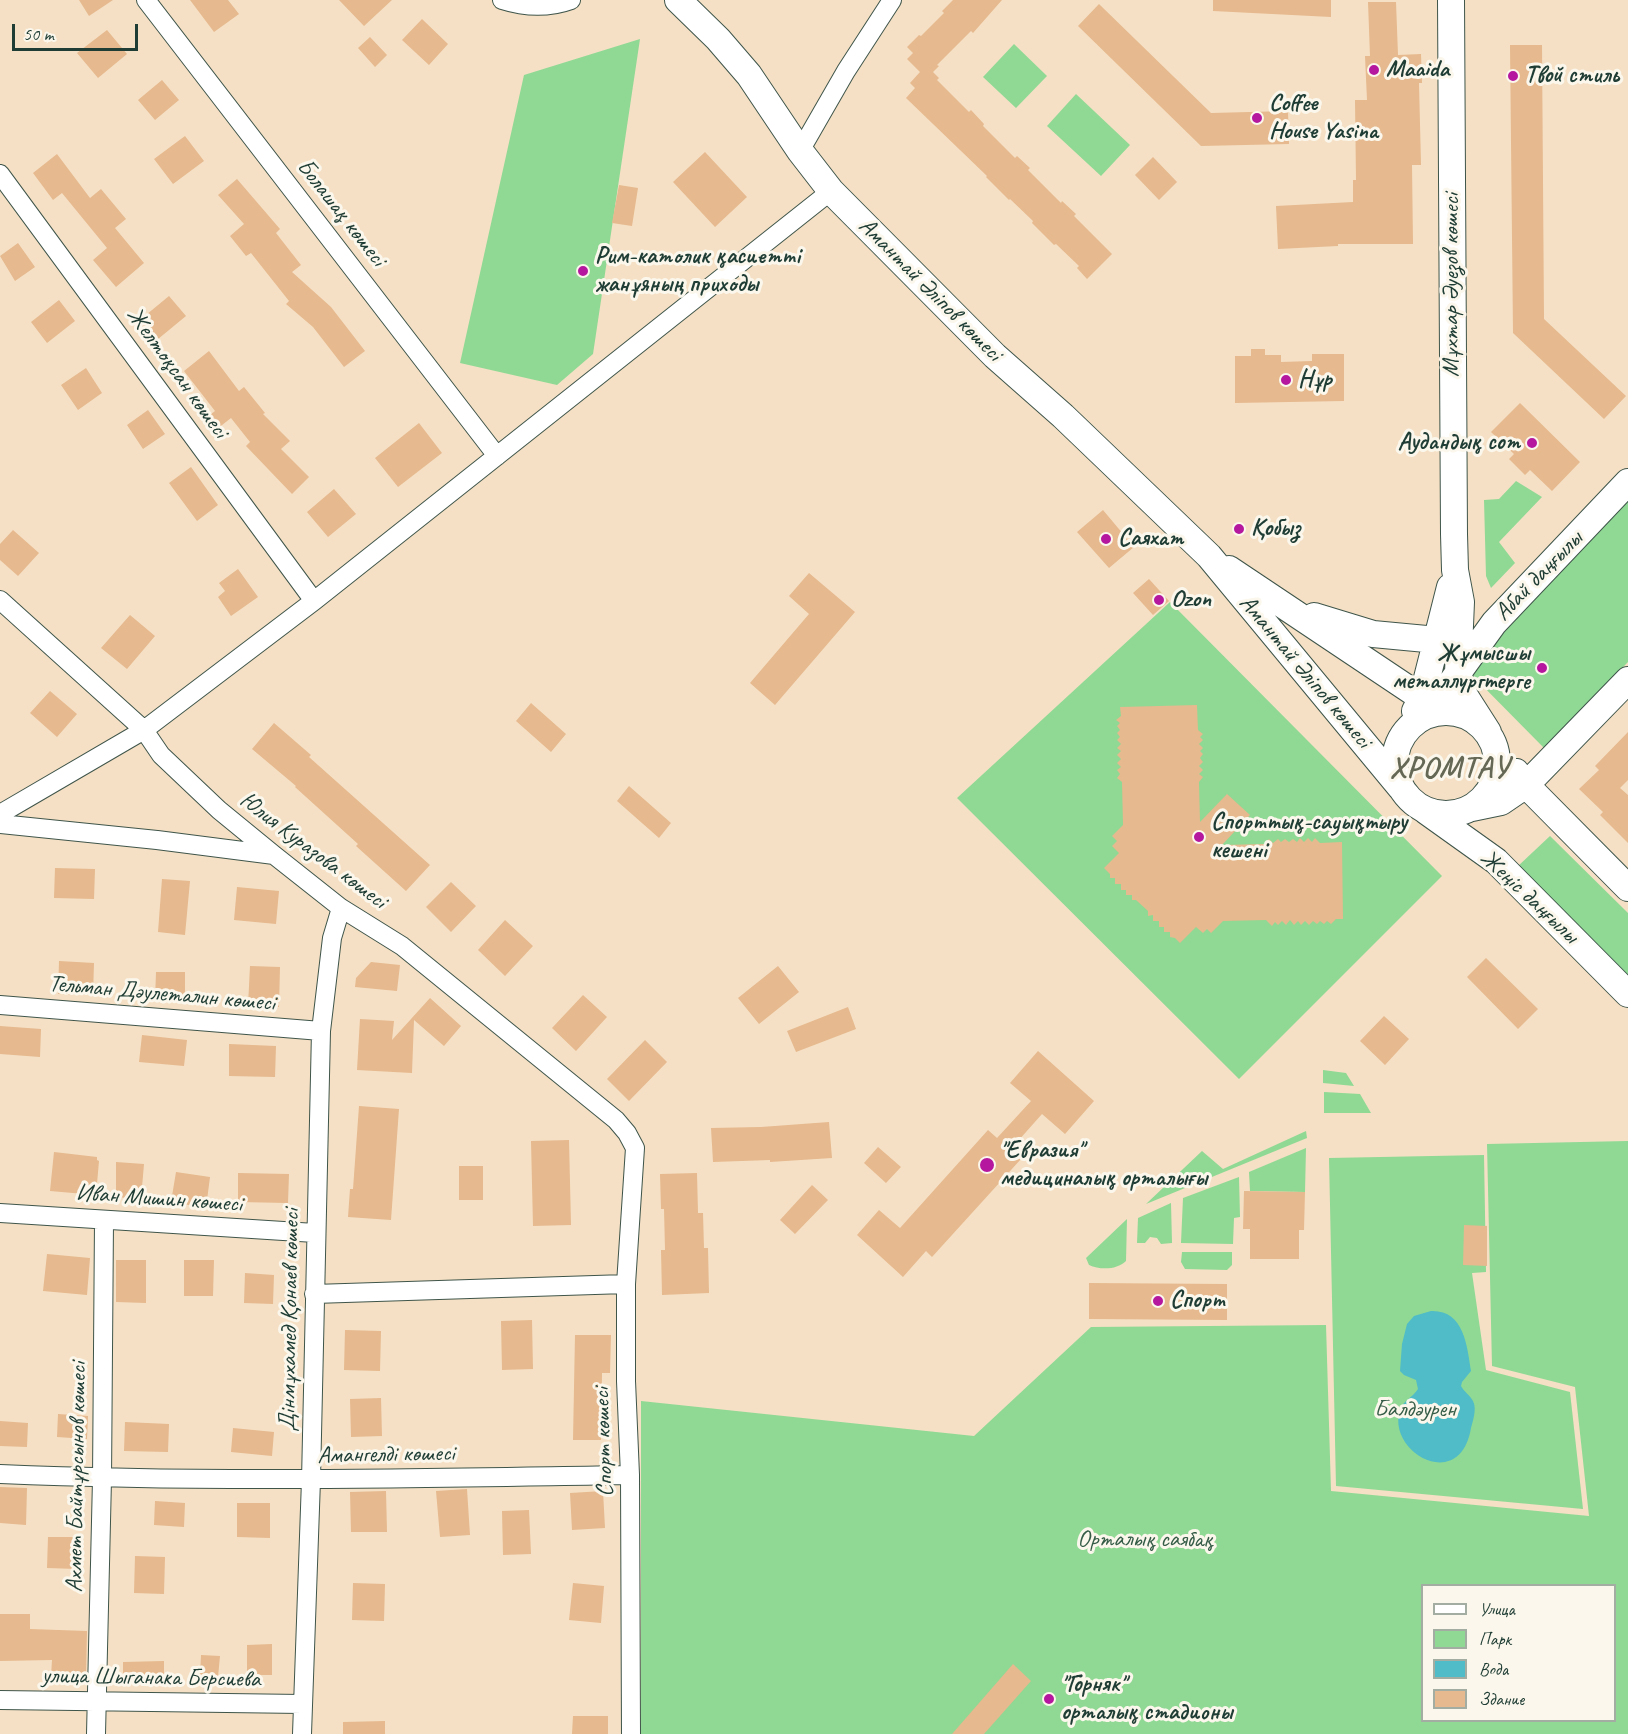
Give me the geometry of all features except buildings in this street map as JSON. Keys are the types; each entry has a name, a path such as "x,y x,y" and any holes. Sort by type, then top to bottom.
{"main road":[{"name":"Амантай Әліпов көшесі","path":"678,0 718,39 749,75 800,151 831,191 995,356 1063,416 1209,556 1401,788"},
{"name":"Мұхтар Әуезов көшесі","path":"1451,0 1455,570 1461,602 1458,673 1466,696 1491,739"},
{"name":"Абай даңғылы","path":"1435,705 1494,622 1628,482"},
{"name":"Амантай Әліпов көшесі","path":"1209,556 1435,705"},
{"name":"Мұхтар Әуезов көшесі","path":"1435,705 1437,640 1455,570"},
{"path":"1461,602 1494,622"},
{"path":"1290,608 1373,634 1437,640"},
{"path":"1628,680 1526,785 1501,802 1456,814 1439,814 1423,809 1401,788 1395,760 1402,736 1421,718 1433,713 1435,705 1470,718 1491,739 1526,785 1628,888"},
{"path":"1472,808 1483,800 1494,782 1498,761 1491,739"},
{"name":"Жеңіс даңғылы","path":"1423,809 1496,861 1628,993"}],"street":[{"name":"Болашақ көшесі","path":"146,0 497,456"},
{"path":"502,0 519,5 558,5 572,0"},
{"path":"800,151 846,71 892,0"},
{"name":"Желтоқсан көшесі","path":"0,174 315,601"},
{"path":"0,814 144,730 315,601 831,191"},
{"name":"Юлия Куразова көшесі","path":"0,600 144,730 161,755 219,810 341,908 402,945 449,983 616,1120 627,1133 635,1148"},
{"path":"0,824 274,855"},
{"name":"Дінмұхамед Қонаев көшесі","path":"302,1734 311,1480 321,1031 332,938 341,908"},
{"name":"Тельман Дәулеталин көшесі","path":"0,1005 321,1031"},
{"name":"Спорт көшесі","path":"631,1734 630,1475 626,1381 626,1284 635,1148"},
{"name":"Иван Мишин көшесі","path":"0,1213 315,1233"},
{"name":"Ахмет Байтұрсынов көшесі","path":"96,1734 102,1479 104,1221"},
{"path":"314,1294 626,1284"},
{"name":"Амангелді көшесі","path":"0,1474 102,1479 311,1480 630,1475"},
{"name":"улица Шыганака Берсиева","path":"0,1700 302,1704"}],"green space":[{"path":"640,39 593,354 557,385 460,363 524,75"},
{"path":"1014,44 1047,76 1016,108 983,77"},
{"path":"1076,94 1130,145 1101,176 1047,126"},
{"path":"1516,481 1542,497 1499,542 1515,563 1491,588 1486,576 1484,500 1499,499"},
{"path":"1628,499 1628,662 1544,748 1465,668"},
{"name":"Спорттық-сауықтыру кешені","path":"1170,602 1442,876 1239,1079 957,798"},
{"path":"1550,836 1628,913 1628,979 1517,867"},
{"path":"1323,1070 1346,1073 1354,1086 1323,1083"},
{"path":"1324,1092 1360,1094 1371,1113 1324,1113"},
{"path":"1306,1131 1307,1138 1146,1204 1202,1151 1223,1169"},
{"name":"Орталық саябақ","path":"1628,1141 1628,1734 641,1734 641,1401 974,1436 1091,1327 1326,1325 1331,1491 1589,1516 1575,1387 1492,1366 1487,1144"},
{"path":"1306,1148 1305,1192 1250,1191 1249,1172"},
{"name":"Балдәурен","path":"1484,1155 1486,1272 1472,1273 1486,1370 1570,1392 1583,1509 1336,1486 1329,1158"},
{"path":"1239,1177 1240,1217 1234,1218 1233,1244 1181,1243 1183,1198"},
{"path":"1171,1203 1172,1243 1161,1244 1157,1238 1150,1237 1145,1243 1137,1243 1138,1218"},
{"path":"1127,1219 1126,1261 1108,1268 1089,1265 1086,1258"},
{"path":"1182,1252 1232,1252 1232,1265 1227,1270 1185,1269 1181,1262"}],"water":[{"path":"1431,1311 1451,1316 1462,1331 1471,1371 1461,1386 1472,1399 1475,1407 1473,1422 1464,1448 1453,1459 1440,1462 1426,1460 1413,1452 1404,1440 1399,1426 1401,1407 1418,1389 1416,1380 1400,1371 1402,1344 1407,1324 1414,1316"}],"place":[{"name":"Maaida","path":"1374,70"},
{"name":"Твой стиль","path":"1513,76"},
{"name":"Coffee House Yasina","path":"1257,118"},
{"name":"Рим-католик қасиетті жанұяның приходы","path":"583,271"},
{"name":"Нұр","path":"1286,380"},
{"name":"Аудандық сот","path":"1532,443"},
{"name":"Қобыз","path":"1239,529"},
{"name":"Саяхат","path":"1106,539"},
{"name":"Ozon","path":"1159,600"},
{"name":"Жұмысшы металлургтерге","path":"1542,668"},
{"name":"Спорттық-сауықтыру кешені","path":"1199,837"},
{"name":"\"Евразия\" медициналық орталығы","path":"987,1165"},
{"name":"Спорт","path":"1158,1301"},
{"name":"\"Горняк\" орталық стадионы","path":"1049,1699"}],"district":[{"name":"ХРОМТАУ","path":"1450,769"}]}
